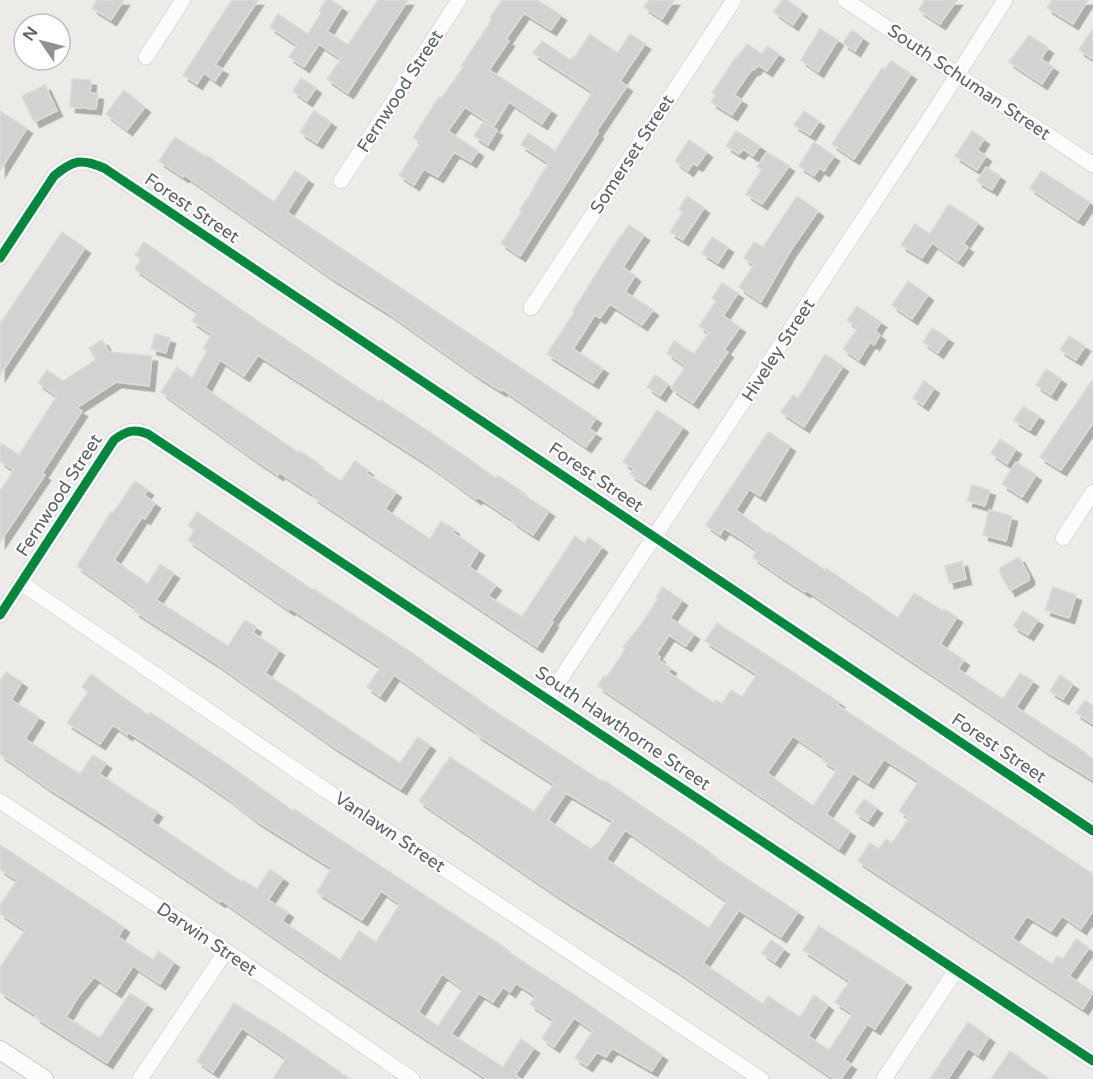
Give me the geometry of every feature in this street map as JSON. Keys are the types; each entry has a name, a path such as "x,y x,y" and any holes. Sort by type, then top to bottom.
{"street":[{"path":"146,57 183,0"},
{"name":"Fernwood Street","path":"341,182 459,0"},
{"name":"Somerset Street","path":"531,308 734,0"},
{"name":"South Schuman Street","path":"845,0 1093,165"},
{"name":"Hiveley Street","path":"548,698 1005,0"},
{"name":"Forest Street","path":"0,258 54,176 65,166 76,161 92,163 104,168 1093,831"},
{"name":"Fernwood Street","path":"0,615 114,440 131,430"},
{"name":"South Hawthorne Street","path":"131,430 138,430 156,438 1093,1062"},
{"path":"1063,538 1093,492"},
{"name":"Vanlawn Street","path":"21,583 761,1079"},
{"name":"Darwin Street","path":"0,801 226,951 412,1079"},
{"path":"140,1079 226,951"},
{"path":"884,1079 956,970"},
{"path":"0,1050 44,1079"}],"building":[{"path":"97,0 124,0 111,20 92,8"},
{"path":"232,0 258,0 215,65 223,69 215,81 204,73 197,84 183,75"},
{"path":"326,0 331,0 342,7 327,31 348,45 378,0 408,0 348,93 327,79 341,59 319,44 304,67 289,57 297,45 270,27 278,14 308,34 322,12 319,11"},
{"path":"502,0 537,0 561,15 551,30 524,13 506,39 509,41 489,70 551,110 542,124 509,102 494,126 465,107 448,131 478,151 471,162 454,152 438,177 424,169 414,185 399,175 421,142 413,138 439,97 441,99 463,67 461,66 492,20 490,18"},
{"path":"649,0 674,0 662,19 644,7"},
{"path":"782,0 787,0 802,11 793,25 774,12"},
{"path":"925,0 957,0 940,24 919,10"},
{"path":"1052,0 1088,0 1073,24 1047,8"},
{"path":"1093,28 1093,59 1079,50"},
{"path":"820,29 838,40 818,72 801,60"},
{"path":"852,30 863,38 855,51 843,43"},
{"path":"590,34 618,53 630,34 645,44 620,81 627,86 520,256 501,243 522,212 520,210 549,163 521,145 528,133 555,151 593,92 533,53 542,41 570,60 574,58"},
{"path":"1029,35 1048,48 1041,59 1053,67 1042,84 1009,62"},
{"path":"747,44 762,54 767,46 779,54 767,71 758,65 754,70 752,69 734,95 742,100 732,115 711,102 716,95 712,93"},
{"path":"891,61 911,74 854,159 832,144 882,68 885,70"},
{"path":"301,78 316,88 307,101 293,91"},
{"path":"72,79 91,80 90,93 98,94 96,109 70,107"},
{"path":"45,85 57,111 34,122 22,96"},
{"path":"124,90 145,107 127,130 106,114"},
{"path":"0,111 27,128 0,171"},
{"path":"314,111 331,122 317,143 300,132"},
{"path":"804,111 819,121 810,135 794,125"},
{"path":"483,122 497,130 488,145 474,136"},
{"path":"736,131 760,146 753,156 743,149 739,154 726,146"},
{"path":"972,131 984,139 977,150 986,156 977,170 955,156"},
{"path":"175,137 206,155 274,202 295,171 308,179 287,212 596,418 589,429 596,433 586,447 502,389 501,391 477,376 385,311 332,278 184,175 183,177 159,161"},
{"path":"689,140 707,152 697,166 693,163 688,171 675,161"},
{"path":"814,142 834,156 824,171 819,168 814,176 799,166"},
{"path":"767,152 789,166 762,204 746,194 762,169 757,167"},
{"path":"986,167 1000,176 992,190 977,181"},
{"path":"1041,171 1090,202 1078,220 1030,188"},
{"path":"687,196 704,208 683,240 670,232 683,212 679,209"},
{"path":"797,196 818,211 791,250 761,302 739,287 754,265 744,258 754,242 763,247"},
{"path":"949,204 978,223 963,244 968,247 958,261 932,243 922,258 901,245 915,224 930,234"},
{"path":"629,225 644,235 623,267 635,276 625,292 653,310 642,325 610,304 600,318 595,315 573,349 603,368 593,383 547,354"},
{"path":"62,232 85,248 0,375 0,324"},
{"path":"712,237 728,247 718,263 702,253"},
{"path":"144,242 256,320 549,511 533,535 258,355 244,376 220,360 205,388 299,453 300,451 318,463 317,465 341,481 355,461 368,470 366,473 396,492 385,509 430,539 441,521 454,529 452,532 479,550 469,567 496,585 488,596 522,617 575,536 585,543 588,537 602,547 551,621 553,622 537,647 313,497 314,495 254,459 161,392 177,367 192,378 207,351 203,348 212,334 192,321 198,312 135,269 141,259 135,255"},
{"path":"908,281 928,295 912,319 892,305"},
{"path":"722,283 738,293 723,316 740,327 724,350 728,352 693,403 671,388 686,366 667,353 674,341 694,354 709,333 699,326 716,301 712,298"},
{"path":"857,306 881,322 875,331 880,335 874,345 870,342 859,360 843,349 858,328 847,320"},
{"path":"932,328 948,338 938,353 923,342"},
{"path":"155,334 170,338 166,353 151,349"},
{"path":"1069,336 1085,346 1076,360 1060,350"},
{"path":"102,340 109,352 152,356 149,386 116,382 76,408 82,411 42,473 45,475 0,542 0,491 14,470 0,461 0,443 19,455 57,396 38,383 47,370 63,381 96,360 89,348"},
{"path":"825,354 843,366 804,427 781,412 793,395 798,399"},
{"path":"1046,369 1061,379 1051,395 1036,385"},
{"path":"655,375 668,384 660,396 647,387"},
{"path":"1093,379 1093,423 1061,470 1040,457"},
{"path":"924,381 934,388 923,405 913,398"},
{"path":"1023,406 1039,416 1030,430 1014,420"},
{"path":"657,410 683,427 645,484 630,474 634,469 623,462"},
{"path":"768,432 790,446 760,496 749,489 736,510 768,534 769,532 825,570 826,568 898,618 914,593 957,617 940,644 964,660 958,669 1003,699 1020,673 1033,681 1016,707 1093,759 1093,780 806,590 805,592 780,576 753,557 757,550 735,535 724,528 720,535 706,525"},
{"path":"1000,439 1016,449 1007,464 991,453"},
{"path":"1016,462 1036,475 1022,497 1002,484"},
{"path":"135,481 148,490 144,495 155,503 145,519 142,517 114,560 148,584 160,564 174,573 156,600 228,646 245,620 256,627 253,633 279,650 265,673 400,763 418,737 430,745 401,789 334,747 214,662 134,611 136,608 77,566 111,512 113,513"},
{"path":"972,485 990,490 985,506 967,501"},
{"path":"989,510 1012,516 1006,541 983,535"},
{"path":"197,512 423,660 479,701 603,782 604,780 711,853 710,855 798,912 781,937 739,910 703,963 763,1004 768,996 800,1017 814,995 828,1005 808,1036 829,1050 853,1014 835,1002 850,981 803,950 819,926 906,982 875,1029 867,1024 844,1060 851,1064 841,1079 834,1079 674,969 558,896 419,801 450,757 534,812 554,784 476,734 394,675 380,696 367,687 381,667 290,608 289,610 188,540 195,530 188,526","holes":["566,793 613,821 599,842 591,849 548,820","625,830 727,901 709,928 606,859"]},
{"path":"1019,557 1029,580 1010,591 1000,573 1000,568"},
{"path":"962,561 966,579 949,583 945,566"},
{"path":"662,587 682,600 670,618 694,634 686,646 669,635 656,655 660,657 658,660 671,668 668,672 714,703 716,700 722,704 731,690 742,697 757,674 705,641 717,623 839,702 837,705 1093,874 1093,911 1081,929 1062,916 1051,931 1027,916 1012,938 1052,964 1057,956 1063,959 1076,939 1089,948 1069,976 1093,992 1083,1009 858,861 870,843 879,849 886,839 892,843 909,818 899,811 919,781 884,759 868,783 853,773 826,814 850,831 839,849 598,686 621,656 625,648 623,647 640,626 658,599 656,598","holes":["793,736 824,757 822,760 837,770 813,806 767,773"]},
{"path":"1053,587 1076,595 1069,618 1045,610"},
{"path":"1023,611 1038,620 1028,635 1013,626"},
{"path":"6,672 22,682 11,700 39,717 25,739 80,774 93,755 106,763 99,774 157,812 151,821 242,882 243,880 257,889 270,869 283,878 268,900 288,912 282,921 340,960 359,931 376,942 400,904 381,891 362,920 317,892 332,868 255,820 185,769 128,732 127,735 113,725 100,744 67,723 88,692 82,687 91,674 148,715 150,712 293,811 294,809 504,947 503,949 662,1055 652,1071 612,1048 606,1057 597,1052 587,1066 575,1058 593,1031 574,1018 554,1047 542,1038 554,1020 530,1004 536,996 516,983 510,992 503,987 493,1002 479,993 451,1034 503,1067 521,1039 534,1048 515,1075 521,1079 487,1079 0,754 0,681","holes":["442,974 463,989 438,1026 418,1012"]},
{"path":"1060,675 1073,684 1063,699 1050,691"},
{"path":"1085,700 1093,706 1093,724 1076,713"},
{"path":"864,799 877,808 868,821 855,812"},
{"path":"0,845 124,927 118,937 153,960 158,951 174,962 160,984 133,966 116,992 94,977 78,997 66,1017 100,1038 130,993 147,1004 107,1063 0,992 0,968 25,930 0,913 0,905 17,880 0,869"},
{"path":"771,940 784,949 775,962 762,953"},
{"path":"234,1003 350,1079 273,1079 286,1058 242,1028 213,1072 197,1061"},
{"path":"968,1022 989,1037 978,1055 968,1048 948,1079 930,1079"},
{"path":"1010,1051 1020,1059 1050,1079 991,1079"}],"cycle path":[{"path":"0,258 54,176 78,162 104,168 1093,831"},
{"path":"0,615 114,440 130,431 148,434 1093,1061"}]}
